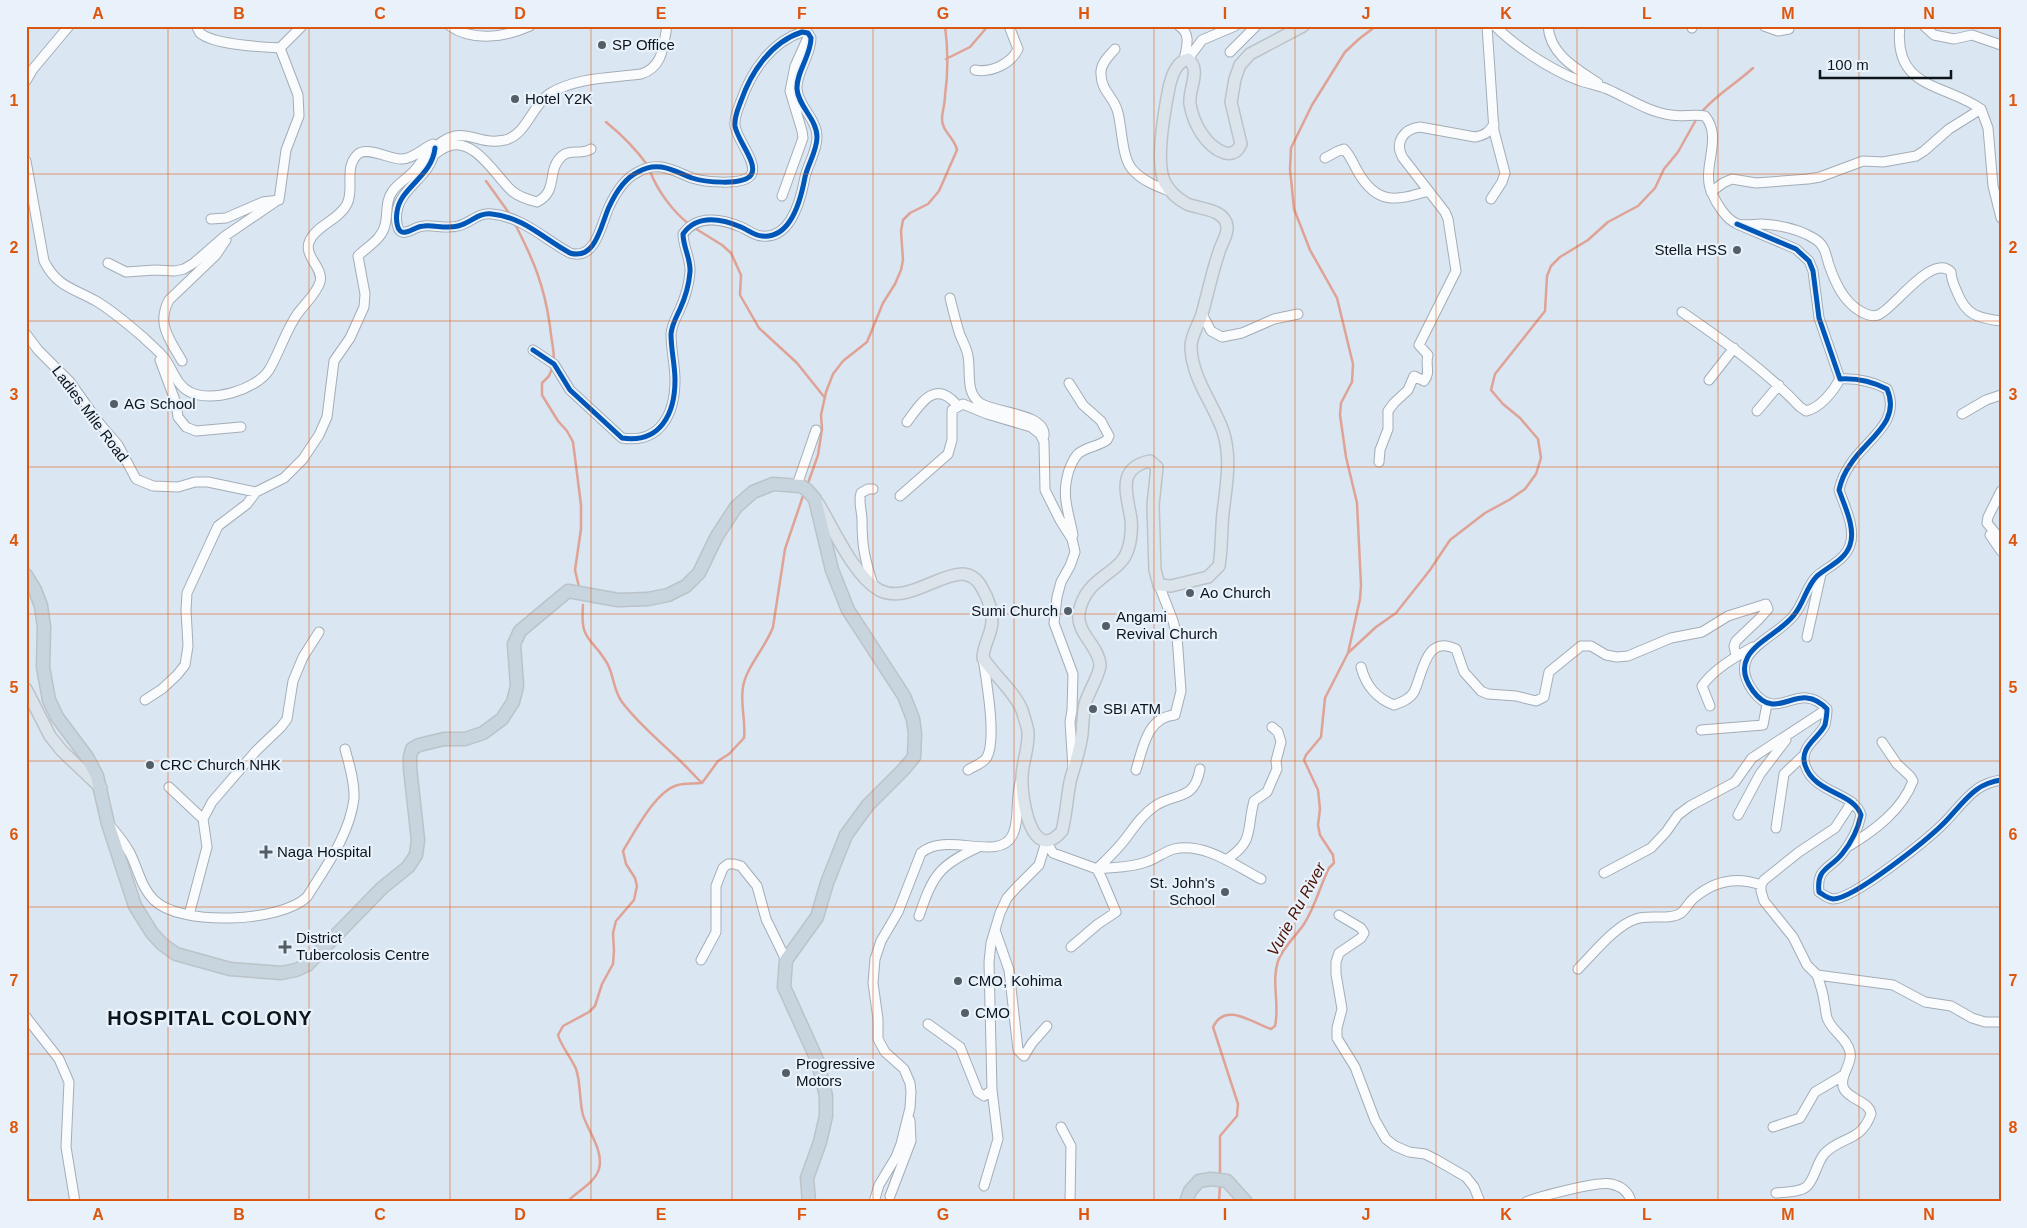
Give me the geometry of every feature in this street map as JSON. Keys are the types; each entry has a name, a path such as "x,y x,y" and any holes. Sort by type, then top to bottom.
{"highway":[{"path":"26,575 35,590 41,606 44,627 42,666 49,700 57,717 87,757 101,788 108,824 135,906 152,933 162,944 176,954 230,969 281,973 296,970 311,961 382,888 408,867 416,855 418,840 410,757 412,749 419,745 444,739 465,739 483,733 502,719 513,702 517,686 514,644 520,631 542,615 557,598 568,591 618,600 648,599 668,595 686,586 699,573 718,536 736,507 753,492 773,484 797,485 807,490 815,499 832,570 848,610 904,696 913,719 915,749 914,757 868,805 846,835 827,882 817,917 786,960 784,987 818,1062 826,1096 826,1116 820,1142 807,1178 809,1202"},
{"path":"1186,1202 1190,1191 1199,1181 1211,1179 1227,1181 1246,1202"}],"main road":[{"path":"815,499 854,565 879,590 895,595 912,592 951,574 967,574 980,585 985,594 992,622 983,658 1021,709 1028,730 1022,778 1026,814 1039,839 1046,842 1052,841 1062,831 1088,693 1100,668 1099,658 1081,627 1078,616 1082,600 1093,584 1122,561 1128,550 1131,521 1125,494 1126,483 1131,470 1138,464 1150,461 1158,467 1153,505 1154,570 1159,585 1171,586 1208,577 1219,566 1229,473 1223,432 1198,377 1191,345 1227,230 1227,224 1223,218 1214,212 1176,198 1165,182 1162,169 1161,137 1169,84 1179,65 1186,60 1193,63 1195,71 1190,103 1201,133 1211,145 1228,154 1233,153 1240,144 1231,102 1240,64 1250,54 1303,26"},
{"path":"26,689 50,736 62,751 101,788"}],"street":[{"path":"26,81 32,69 69,26"},
{"path":"196,26 200,33 211,38 254,47 280,48 302,26"},
{"path":"450,26 464,33 493,36 530,26"},
{"path":"26,161 44,261 49,273 61,284 97,301 157,349 180,384 189,392 201,396 229,394 257,383 268,372 292,322 320,284 319,270 309,253 310,239 344,211 351,194 350,167 360,152 366,151 402,160 445,140 463,134 483,139 506,140 515,136 541,100 551,93 580,82 650,72 656,66 662,50 667,26"},
{"path":"975,70 993,69 1008,61 1015,54 1018,49 1009,26"},
{"path":"1179,26 1184,29 1187,35 1186,60"},
{"path":"1186,60 1202,40 1235,26"},
{"path":"1230,52 1256,26"},
{"path":"1487,26 1494,124 1497,145 1505,173 1502,182 1491,199"},
{"path":"1495,26 1523,48 1566,75 1606,88 1659,112 1673,115 1705,116 1712,127 1713,136 1708,183 1711,192 1726,215 1737,224 1788,245 1801,252 1809,261 1819,318 1840,379 1834,390 1812,410 1806,411 1734,348 1682,312"},
{"path":"1548,26 1549,35 1559,54 1606,88"},
{"path":"1764,26 1778,31 1789,29"},
{"path":"1900,26 1899,50 1904,65 1926,83 1941,91 1962,97 1981,109 1988,128 1992,186 2001,218"},
{"path":"1924,26 1934,35 1954,39 1972,35 2001,46"},
{"path":"445,140 435,151 431,164 401,200 397,211 396,221 398,229 406,232 426,226 442,228 459,226 482,214 493,214 518,220 570,253 583,254 593,246 609,206 622,186 640,170 668,168 701,180 729,182 745,179 750,176 753,169 752,163 735,128 736,113 742,96 755,69 774,50 795,34 802,32 809,35"},
{"path":"782,196 803,138 790,91 795,66 809,35"},
{"path":"533,350 554,364 570,390 622,438 641,438 654,434 663,425 674,400 673,322 685,296 690,270 683,234 688,227 712,219 732,223 761,236 771,236 782,230 789,222 798,204 817,136 815,125 797,89 799,78 811,46 809,35"},
{"path":"108,263 126,272 175,271 184,269 232,232 279,200 286,150 299,116 298,95 280,48"},
{"path":"1115,49 1100,70 1103,88 1118,110 1130,168 1144,179 1172,192"},
{"path":"1711,192 1723,182 1732,179 1756,183 1808,179 1820,177 1863,161 1884,162 1916,156 1949,129 1981,109"},
{"path":"1379,462 1380,450 1388,429 1387,417 1391,406 1408,390 1414,376 1424,381 1427,378 1426,362 1428,355 1419,345 1456,271 1448,219 1399,152 1401,139 1404,133 1411,128 1420,126 1474,137 1484,136 1494,124"},
{"path":"145,700 162,689 185,665 188,646 187,593 218,526 247,504 256,492 284,478 303,459 319,435 327,417 334,361 350,338 364,307 365,294 358,256 374,243 385,226 391,192 412,173 428,153 450,145 463,147 475,152 489,164 512,192 537,202 548,195 552,187 555,166 563,154 568,152 583,153 592,149"},
{"path":"1325,158 1344,149 1366,186 1374,194 1404,199 1428,191"},
{"path":"211,219 226,218 263,202 279,200"},
{"path":"1737,224 1778,225 1791,228 1818,240 1825,250 1830,268 1842,294 1859,311 1868,315 1877,316 1885,311 1911,286 1936,269 1944,268 1950,272 1960,299 1967,311 1981,318 2001,321"},
{"path":"182,361 163,323 164,309 169,300 216,254 232,232"},
{"path":"950,298 959,333 968,357 971,389 975,397 990,407 1034,420 1044,432 1045,490 1074,545"},
{"path":"1202,314 1211,331 1222,337 1242,334 1274,319 1298,314"},
{"name":"Ladies Mile Road","path":"26,334 38,350 70,382 100,424 118,445 136,478 153,486 178,487 195,482 208,482 256,492"},
{"path":"1709,380 1734,348"},
{"path":"157,349 176,403 178,417 186,427 196,431 242,427"},
{"path":"1827,709 1813,699 1802,698 1793,698 1775,705 1767,704 1752,690 1746,675 1747,658 1751,650 1790,620 1796,613 1810,584 1845,556 1851,543 1849,521 1838,490 1850,464 1886,423 1891,399 1887,389 1870,382 1840,379"},
{"path":"1068,383 1083,405 1101,421 1109,436 1103,443 1077,455 1073,460 1066,480 1065,502 1074,545 1074,557 1061,582 1054,623 1073,674 1070,728 1074,770"},
{"path":"1757,411 1779,386"},
{"path":"907,422 924,398 932,394 946,395 957,405"},
{"path":"1962,414 1986,400 2001,395"},
{"path":"900,496 948,454 951,448 953,433 952,410 957,405 962,404 1031,427 1040,434 1044,442"},
{"path":"797,485 816,430"},
{"path":"873,489 868,489 861,493 859,508 862,520 863,552 873,586"},
{"path":"2001,491 1987,523 1991,536 2001,551"},
{"path":"1987,523 2001,540"},
{"path":"1807,637 1821,574"},
{"path":"1136,770 1146,737 1152,726 1160,719 1175,715 1181,691 1176,627 1159,585"},
{"path":"1361,667 1365,682 1371,690 1386,702 1394,705 1407,700 1414,693 1426,658 1435,648 1441,645 1449,645 1456,648 1464,672 1481,691 1488,694 1516,696 1536,701 1544,696 1549,672 1556,664 1582,646 1591,646 1606,655 1628,656 1672,638 1702,632 1728,616 1766,604 1768,609 1736,641 1734,646 1736,656"},
{"path":"189,915 207,846 203,819 212,802 287,719 293,681 303,657 319,632"},
{"path":"1710,706 1702,686 1707,679 1736,656 1758,644"},
{"path":"968,770 982,763 990,748 989,712 983,658"},
{"path":"1701,730 1763,725 1767,704"},
{"path":"1604,873 1651,848 1678,815 1690,806 1735,782 1752,758 1766,751 1792,731 1827,709"},
{"path":"1776,828 1784,774 1804,754 1809,744 1824,726 1827,709"},
{"path":"1226,860 1242,848 1249,832 1254,801 1267,792 1275,775 1276,761 1281,742 1278,732 1272,727"},
{"path":"1738,815 1760,774 1792,731"},
{"path":"1847,847 1864,837 1889,816 1910,789 1913,781 1897,764 1882,742"},
{"path":"108,824 121,838 146,890 156,902 167,909 189,915 216,917 274,912 301,903 307,897 340,844 354,798 352,777 345,749"},
{"path":"1804,754 1804,764 1814,780 1835,794 1852,802 1859,808 1861,815 1859,827 1847,847 1821,873 1818,881 1820,892 1826,897 1834,899 1841,897 1886,870 1943,824 1977,788 2001,780"},
{"path":"1096,869 1117,849 1143,816 1156,805 1189,793 1199,776 1200,770"},
{"path":"890,1196 911,1140 910,1082 904,1069 885,1052 878,1038 878,1019 873,983 875,960 881,941 898,912 921,853 928,847 938,844 995,848 1008,842 1016,824 1018,790 1022,778"},
{"path":"169,787 203,819"},
{"path":"1776,1193 1804,1189 1824,1154 1833,1147 1861,1133 1872,1114 1871,1111 1843,1088 1844,1075 1850,1060 1850,1053 1842,1037 1826,1017 1823,994 1817,975 1807,965 1793,937 1770,912 1764,901 1761,885 1778,868 1835,828 1852,802"},
{"path":"1046,842 1053,853 1096,869 1137,866 1173,849 1184,848 1202,851 1226,860 1261,879"},
{"path":"984,1186 998,1139 992,1090 990,943 1007,898 1038,865 1046,842"},
{"path":"919,916 936,875 944,866 958,856 979,846"},
{"path":"701,960 716,932 716,886 723,868 728,864 734,864 741,866 757,886 771,931 786,960"},
{"path":"1071,946 1116,912 1096,869"},
{"path":"1578,969 1607,939 1632,920 1674,916 1682,912 1695,897 1718,882 1740,880 1761,885"},
{"path":"1338,916 1361,928 1364,933 1361,938 1339,953 1336,962 1336,974 1342,1009 1337,1028 1337,1038 1356,1067 1380,1132 1395,1146 1435,1159 1466,1177 1474,1187 1480,1202"},
{"path":"995,930 1009,970 1018,1050 1021,1054 1024,1056 1032,1043 1047,1026"},
{"path":"1817,975 1893,985 1926,1002 1951,1006 1972,1018 1985,1022 2001,1022"},
{"path":"26,1017 58,1059 69,1082 66,1147 75,1202"},
{"path":"928,1024 960,1047 978,1092 984,1096 992,1090"},
{"path":"1773,1127 1800,1118 1815,1092 1844,1075"},
{"path":"874,1202 882,1180 899,1151 910,1108"},
{"path":"1061,1127 1071,1146 1070,1202"},
{"path":"1526,1202 1557,1193 1611,1184 1622,1189 1630,1196 1631,1202"}],"waterway":[{"path":"807,486 818,455 822,429 821,415 826,392 833,374 843,361 867,342 883,303 901,270 903,260 901,231 903,220 910,213 928,204 939,191 957,150 944,128 942,119 947,70 945,26"},
{"path":"946,59 970,47 988,26"},
{"path":"1220,1175 1220,1136 1237,1116 1238,1104 1213,1027 1218,1020 1224,1016 1231,1015 1239,1016 1271,1029 1275,1026 1277,1010 1275,977 1278,961 1283,951 1308,917 1329,868 1334,863 1333,855 1320,835 1318,825 1320,809 1318,790 1304,760 1321,737 1325,698 1348,653 1360,599 1357,503 1346,457 1340,415 1341,403 1352,382 1353,364 1337,298 1310,250 1294,209 1290,169 1291,148 1312,105 1345,52 1376,26"},
{"path":"1700,114 1712,101 1753,68"},
{"path":"1349,652 1376,627 1396,613 1430,570 1450,540 1485,513 1525,489 1536,474 1541,458 1538,439 1520,418 1503,404 1491,390 1495,374 1545,311 1547,276 1551,266 1560,257 1588,240 1608,222 1638,206 1655,188 1664,169 1678,152 1697,118"},
{"path":"606,122 628,142 648,166"},
{"path":"650,171 666,200 689,224"},
{"path":"486,181 509,213"},
{"path":"515,224 528,250 541,285 548,311 554,361"},
{"path":"693,227 722,245 731,253 741,275 740,295 759,328 797,363 825,398"},
{"path":"553,366 549,376 542,383 542,395 573,442 581,505 581,529 575,570 579,587"},
{"path":"567,1202 594,1179 600,1162 597,1148 583,1115 576,1069 558,1035 563,1026 589,1012 595,1006 602,984 613,964 613,933 616,921 634,900 637,886 635,878 626,864 623,851 639,824 654,803 670,789 681,784 702,783 718,761 729,754 744,738 743,687 748,672 773,627 785,549 804,493"},
{"path":"583,605 583,626 585,632 607,663 622,702 640,723 701,782"},
{"name":"Vurie Ru River","path":"1219,1202 1220,1183"}],"cycle path":[{"path":"435,148 433,158 428,167 399,203 397,225 400,231 406,232 421,226 458,226 479,216 492,214 514,219 570,253 579,254 586,252 596,239 609,207 621,187 629,178 645,169 652,167 666,168 692,178 714,182 740,181 751,175 753,170 750,158 735,126 736,113 745,90 764,59 781,43 802,32 808,33 811,38 809,51 797,83 797,89 798,95 814,124 817,142 793,216 780,231 772,235 759,236 734,224 718,220 695,223 683,234 690,272 685,296 674,321 671,334 675,374 674,392 672,404 663,424 646,436 635,439 622,438 570,390 554,364 533,350"},
{"path":"1737,224 1796,249 1809,261 1813,271 1819,318 1840,379 1870,382 1881,386 1887,389 1890,401 1890,412 1886,421 1850,465 1843,477 1839,490 1852,531 1848,550 1841,559 1817,576 1794,615 1786,624 1756,647 1748,656 1745,666 1746,677 1753,691 1762,700 1771,704 1807,698 1817,701 1827,709 1825,725 1810,743 1805,753 1805,765 1810,775 1817,782 1851,802 1857,807 1861,815 1856,831 1842,854 1822,873 1819,892 1833,899 1857,889 1923,842 1981,786 2001,780"}],"place":[{"name":"SP Office","path":"602,45"},
{"name":"Hotel Y2K","path":"515,99"},
{"name":"Stella HSS","path":"1737,250"},
{"name":"AG School","path":"114,404"},
{"name":"Ao Church","path":"1190,593"},
{"name":"Sumi Church","path":"1068,611"},
{"name":"Angami Revival Church","path":"1106,626"},
{"name":"SBI ATM","path":"1093,709"},
{"name":"CRC Church NHK","path":"150,765"},
{"name":"Naga Hospital","path":"266,852"},
{"name":"St. John's School","path":"1225,892"},
{"name":"District Tubercolosis Centre","path":"285,947"},
{"name":"CMO, Kohima","path":"958,981"},
{"name":"CMO","path":"965,1013"},
{"name":"Progressive Motors","path":"786,1073"}],"district":[{"name":"HOSPITAL COLONY","path":"210,1018"}]}
